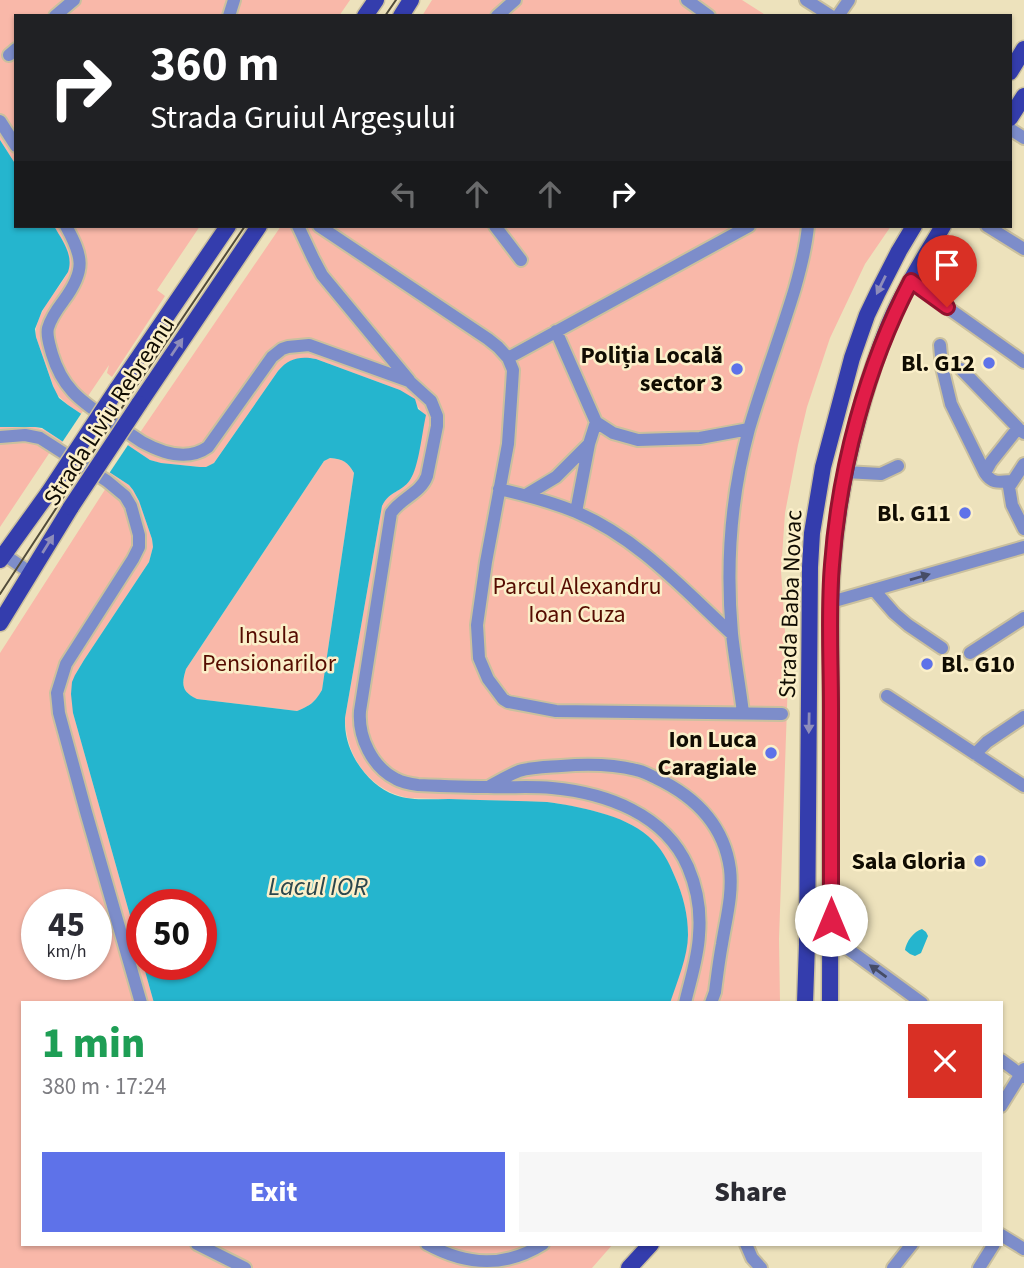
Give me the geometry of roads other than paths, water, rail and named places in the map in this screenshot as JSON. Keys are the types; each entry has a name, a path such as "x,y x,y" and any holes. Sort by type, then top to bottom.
{"main road":[{"path":"1012,69 1024,48"},
{"path":"1012,115 1024,96"},
{"name":"Strada Liviu Rebreanu","path":"1,555 49,492 227,228"},
{"name":"Strada Liviu Rebreanu","path":"0,623 71,507 258,228"},
{"name":"Strada Baba Novac","path":"807,1001 810,567 818,496 823,467 860,335 887,273 913,228"},
{"name":"Strada Baba Novac","path":"830,1001 831,603 834,546 845,472 876,359 893,314 942,228"},
{"path":"633,1267 649,1246"}],"street":[{"path":"57,14 74,0"},
{"path":"499,14 515,0"},
{"path":"687,0 706,14"},
{"path":"806,0 828,14"},
{"path":"0,121 14,143"},
{"path":"67,228 77,245 79,268 74,286 48,328 56,365 77,398 158,451 190,454 208,447 272,357 288,347 313,346 409,381"},
{"path":"299,228 322,275 409,381 431,401 436,416 437,426 425,483 391,513 360,711 359,726 365,743 376,761 397,780 418,785 537,787 580,793 617,803 656,824 678,847 693,880 699,918 697,949 685,1001"},
{"path":"321,228 498,347 508,358 513,370 509,444 486,562 477,625 479,658 488,679 503,699 556,711 782,714"},
{"path":"497,228 522,260"},
{"path":"508,358 745,228"},
{"path":"743,713 732,634 730,547 738,476 749,429 788,312 806,248 808,228"},
{"path":"989,228 1024,249"},
{"path":"911,281 1024,362"},
{"path":"556,331 596,422 623,437 638,440 700,438 749,429"},
{"path":"940,345 951,404 985,473 995,483 1012,481 1024,487"},
{"path":"961,369 1021,430 991,462 985,473"},
{"path":"576,512 596,422"},
{"path":"0,437 25,435 40,438 121,491 131,506 139,535 139,547 133,559 66,664 59,684 57,703 140,1001"},
{"path":"526,495 556,477 589,444"},
{"path":"1024,464 1009,487 1009,495 1024,529"},
{"path":"845,472 881,474 898,466"},
{"path":"499,489 576,512 603,526 654,562 732,634"},
{"path":"831,603 1024,547"},
{"path":"1,555 30,573"},
{"path":"874,590 894,613 943,648"},
{"path":"970,653 1024,618"},
{"path":"887,696 1024,786"},
{"path":"975,754 987,742 1024,717"},
{"path":"488,787 519,771 552,766 600,766 638,770 671,785 700,807 723,845 730,879 729,911 712,1001"},
{"path":"831,944 848,949 919,1001"},
{"path":"1003,1061 1023,1074 1003,1103"},
{"path":"1003,1236 1024,1249"},
{"path":"201,1246 245,1268"},
{"path":"431,1246 461,1261 487,1265 509,1262 540,1246"},
{"path":"747,1246 752,1258 761,1268"},
{"path":"893,1268 910,1246"},
{"path":"979,1268 993,1246"}],"water":[{"name":"Lacul IOR","path":"0,140 14,162 14,228 55,228 68,254 68,272 42,311 35,329 53,386 59,398 68,405 150,460 200,467 214,463 278,371 295,359 316,359 400,390 415,399 418,409 426,415 416,467 407,484 388,497 382,506 345,718 346,734 352,753 370,779 386,791 401,797 547,802 614,817 648,836 661,850 670,866 683,898 687,920 686,952 671,1001 153,1001 148,980 217,980 217,889 126,889 126,901 73,713 71,694 75,675 149,562 152,539 139,501 129,485 42,428 0,427","holes":["335,458 350,466 354,473 322,690 317,698 297,711 197,699 192,696 184,687 186,669 324,461"]},
{"path":"922,929 928,936 921,953 915,956 905,950 913,934"}],"tram line":[{"path":"386,14 396,0"},
{"path":"0,594 244,228"}],"place":[{"name":"Bl. G12","path":"989,363"},
{"name":"Poliția Locală sector 3","path":"737,369"},
{"name":"Bl. G11","path":"965,513"},
{"name":"Bl. G10","path":"927,664"},
{"name":"Ion Luca Caragiale","path":"771,753"},
{"name":"Sala Gloria","path":"980,861"}],"park label":[{"name":"Parcul Alexandru Ioan Cuza","path":"577,600"},
{"name":"Insula Pensionarilor","path":"269,649"}]}
